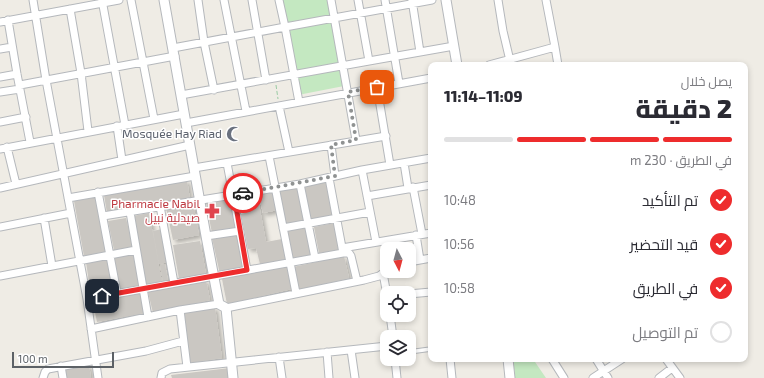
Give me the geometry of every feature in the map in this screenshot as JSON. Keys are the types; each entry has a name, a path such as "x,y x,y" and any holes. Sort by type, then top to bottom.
{"street":[{"path":"33,0 46,80 87,299 98,378"},
{"path":"0,22 119,0"},
{"path":"131,0 154,119"},
{"path":"164,0 199,200 214,277 222,306 232,362 233,378"},
{"path":"198,0 204,42 214,90"},
{"path":"224,0 230,37 246,112"},
{"path":"252,0 266,80"},
{"path":"279,0 299,102"},
{"path":"331,0 356,140"},
{"path":"358,0 369,61"},
{"path":"0,92 46,80 143,63 204,42 360,12 386,4 432,0"},
{"path":"446,0 457,62"},
{"path":"498,0 510,62 555,47"},
{"path":"546,0 558,62"},
{"path":"102,2 115,67 121,126 122,160"},
{"path":"412,2 420,52"},
{"path":"386,4 400,83"},
{"path":"70,9 88,131"},
{"path":"8,20 16,74 20,87 30,142"},
{"path":"181,95 454,46"},
{"path":"0,49 12,47"},
{"path":"0,77 16,74"},
{"path":"16,184 4,148 154,119 185,118 246,112 428,78"},
{"path":"377,87 390,165"},
{"path":"280,106 289,152"},
{"path":"0,122 26,117"},
{"path":"68,198 195,172 227,163 386,136"},
{"path":"331,145 332,177 337,219 343,251"},
{"path":"0,188 190,146"},
{"path":"269,156 296,293"},
{"path":"103,216 300,184 362,170 428,159"},
{"path":"227,163 247,270"},
{"path":"404,163 419,235 420,260"},
{"path":"362,170 376,242"},
{"path":"300,184 315,258"},
{"path":"367,196 428,185"},
{"path":"98,192 117,293"},
{"path":"160,206 174,283"},
{"path":"130,212 148,317"},
{"path":"283,228 370,212"},
{"path":"0,226 71,213"},
{"path":"44,218 52,266"},
{"path":"206,236 240,230"},
{"path":"87,299 290,263 376,242 428,233"},
{"path":"0,276 136,250"},
{"path":"343,251 351,256 357,281"},
{"path":"416,261 428,259"},
{"path":"91,329 180,310 222,306 296,293 372,278 380,274"},
{"path":"416,293 428,292"},
{"path":"180,310 187,367"},
{"path":"43,378 45,372 48,370 61,366 146,350 183,341"},
{"path":"161,378 162,373 166,370 187,367 380,347"},
{"path":"351,350 355,378"},
{"path":"327,352 329,378"},
{"path":"279,357 282,378"},
{"path":"450,362 452,378"},
{"path":"508,362 510,378"},
{"path":"554,362 564,378"},
{"path":"598,362 608,378"},
{"path":"593,378 618,362"},
{"path":"668,362 680,378"},
{"path":"61,366 63,378"},
{"path":"396,366 397,378"},
{"path":"659,378 672,368"}],"lane":[{"path":"416,351 428,349"}],"path":[{"path":"275,79 280,106"}],"green space":[{"path":"280,0 329,0 344,86 298,95"},
{"path":"513,362 535,362 546,378 515,378"}],"building":[{"path":"187,180 190,199 107,213 104,195"},
{"path":"327,180 333,215 310,219 304,184"},
{"path":"299,187 305,221 285,225 279,190"},
{"path":"274,189 278,210 263,213 258,193"},
{"path":"257,193 266,242 282,239 286,259 260,264 256,248 248,249 241,214 249,212 246,196"},
{"path":"97,197 108,251 84,256 74,201"},
{"path":"231,198 238,227 212,233 206,203"},
{"path":"193,203 199,235 173,240 166,208"},
{"path":"149,213 162,282 146,285 133,216"},
{"path":"126,218 132,246 114,250 108,221"},
{"path":"334,223 339,250 319,253 314,227"},
{"path":"306,227 312,256 293,260 286,231"},
{"path":"162,229 169,262 159,264 153,231"},
{"path":"238,233 245,268 220,274 212,238"},
{"path":"200,241 206,274 179,279 173,245"},
{"path":"133,254 139,286 120,290 114,258"},
{"path":"344,256 349,278 298,290 293,267"},
{"path":"109,258 115,292 91,296 86,262"},
{"path":"165,264 168,281 163,282 160,265"},
{"path":"286,265 292,289 227,304 222,279"},
{"path":"206,280 210,300 153,313 148,292"},
{"path":"140,293 144,313 97,322 93,302"},
{"path":"215,307 222,358 189,363 182,311"},
{"path":"89,365 91,378 66,378 65,369"},
{"path":"230,368 231,378 172,378 171,375"}],"way so far":[{"path":"243,193 300,184 335,176 331,145 356,140 348,92 377,87"}],"place":[{"name":"Mosquée Hay Riad","path":"234,134"},
{"name":"Pharmacie Nabil صيدلية نبيل","path":"212,211"}],"route":[{"path":"102,296 247,270 234,195 243,193"}]}
